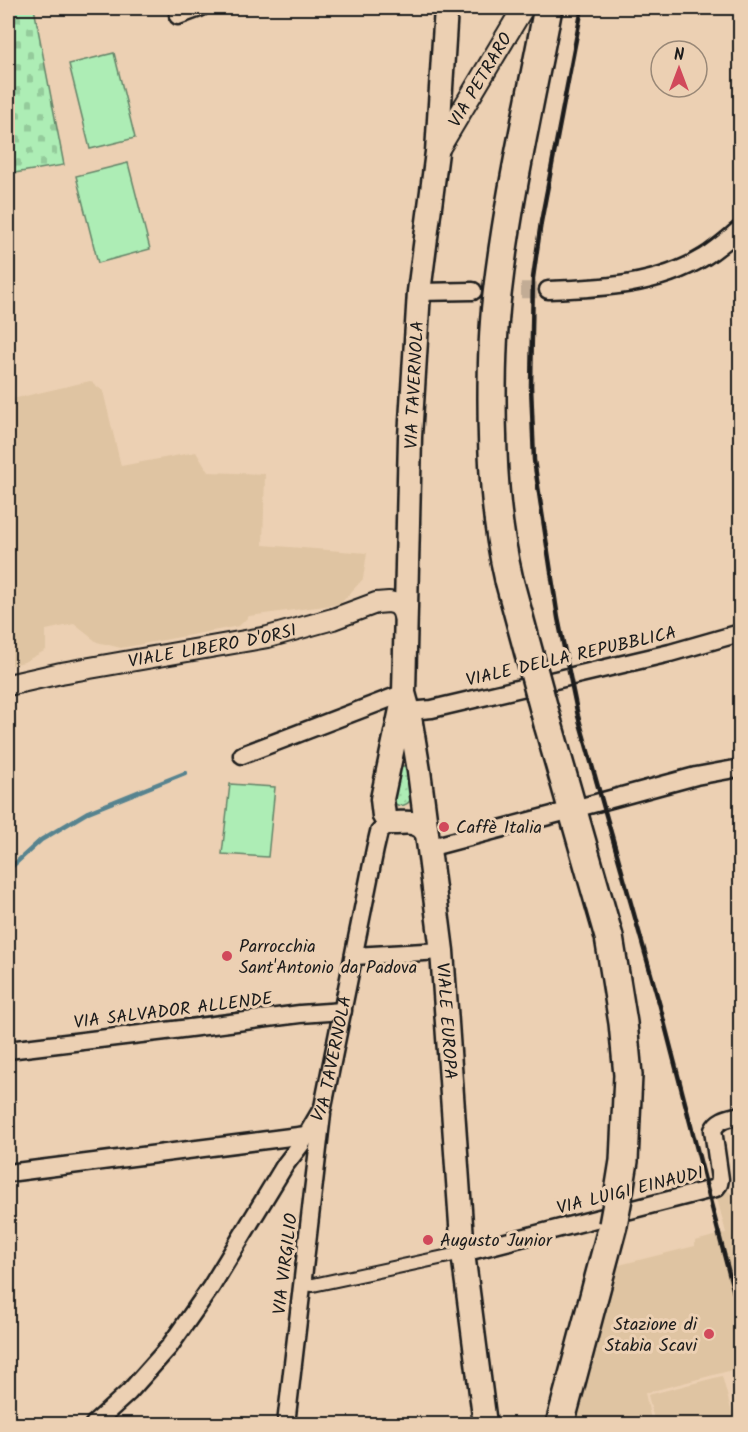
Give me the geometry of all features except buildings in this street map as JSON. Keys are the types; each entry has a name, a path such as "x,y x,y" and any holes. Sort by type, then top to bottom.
{"highway":[{"path":"540,8 496,298 492,369 492,436 496,506 509,580 609,937 620,1000 628,1075 624,1161 613,1225 560,1425"}],"main road":[{"name":"VIA TAVERNOLA","path":"405,619 410,437 418,292 437,152 446,8"},
{"name":"VIALE EUROPA","path":"405,619 407,702 442,951 463,1253 485,1425"},
{"path":"407,702 388,769 382,808 389,823 423,828"},
{"path":"388,769 395,763 405,762 418,771"}],"street":[{"path":"178,16 200,8"},
{"name":"VIA PETRARO","path":"437,152 540,8"},
{"path":"548,290 633,283 672,273 704,257 741,229"},
{"path":"418,292 473,291"},
{"path":"376,603 389,592 407,568"},
{"path":"376,603 397,604 405,619"},
{"name":"VIALE LIBERO D'ORSI","path":"8,685 268,637 333,619 376,603"},
{"name":"VIALE DELLA REPUBBLICA","path":"407,702 432,709 670,653 741,633"},
{"path":"243,755 407,702"},
{"path":"585,806 696,776 741,768"},
{"path":"423,828 560,813"},
{"name":"VIA TAVERNOLA","path":"94,1425 129,1392 169,1347 212,1287 285,1165 323,1107 375,849 379,832 389,823"},
{"path":"354,956 442,951"},
{"name":"VIA SALVADOR ALLENDE","path":"8,1050 300,1014 343,1011"},
{"name":"VIA VIRGILIO","path":"286,1425 323,1107"},
{"name":"VIA LUIGI EINAUDI","path":"463,1253 716,1188 720,1179 712,1130 716,1124 741,1115"},
{"path":"8,1173 306,1135"},
{"path":"302,1284 313,1285 463,1253"}],"shaded area":[{"path":"90,381 103,391 121,466 196,452 208,472 265,474 263,545 367,553 363,579 340,604 249,616 239,626 121,648 97,642 74,624 46,630 46,650 24,662 8,666 8,400"},
{"path":"728,1191 732,1193 740,1228 740,1368 645,1393 652,1424 573,1424 619,1265 695,1246 695,1241 726,1233 716,1194"},
{"path":"722,1376 735,1424 655,1424 648,1395"}],"green space":[{"path":"8,8 34,8 64,165 8,174"},
{"path":"114,53 135,138 90,149 69,64"},
{"path":"128,163 150,249 98,263 76,176"},
{"path":"400,766 408,769 412,794 408,803 400,806 391,800"},
{"path":"230,784 275,787 268,857 222,854"}],"waterway":[{"path":"8,870 41,840 88,812 185,773"}],"tunnel":[{"path":"473,291 548,290"}],"railway":[{"path":"582,8 541,222 533,278 531,386 534,460 558,618 578,716 660,1006 740,1316"}],"place":[{"name":"Caffè Italia","path":"444,827"},
{"name":"Parrocchia Sant'Antonio da Padova","path":"227,956"},
{"name":"Augusto Junior","path":"428,1240"},
{"name":"Stazione di Stabia Scavi","path":"709,1334"}]}
